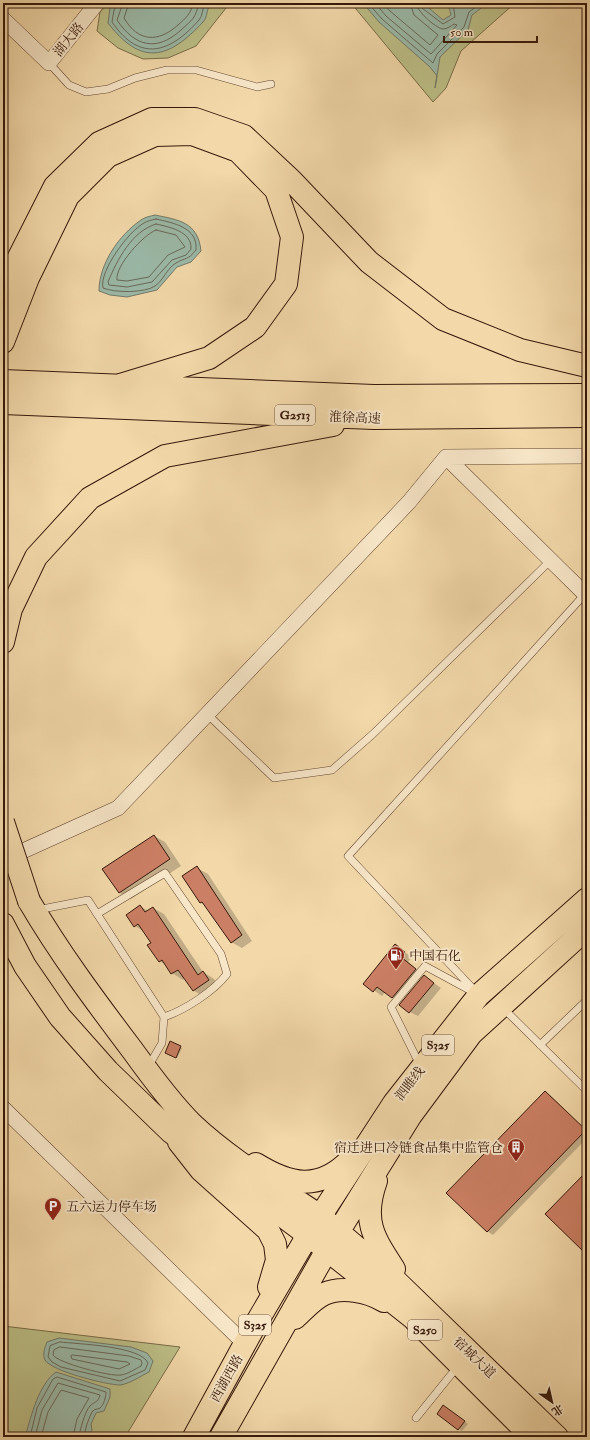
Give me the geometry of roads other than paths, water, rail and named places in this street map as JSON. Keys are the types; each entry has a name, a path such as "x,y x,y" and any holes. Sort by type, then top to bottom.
{"main road":[{"path":"3,297 13,269 61,191 99,143 152,119 195,119 244,136 292,181 369,262 443,319 520,350 587,366"},
{"path":"3,342 61,191 108,156 155,135 192,134 238,151 276,190 292,237 286,284 254,327 209,358 117,386"},
{"name":"淮徐高速","path":"3,381 374,396 587,394"},
{"name":"淮徐高速","path":"3,403 374,418 587,416"},
{"path":"3,642 11,609 36,557 90,498 165,456 374,418"},
{"path":"3,822 32,906 54,943 90,995 146,1069 192,1124 265,1169 283,1179 295,1182 326,1178 338,1171 371,1138"},
{"name":"泗睢线","path":"320,1216 394,1103 479,995 587,899"},
{"path":"3,924 25,966 60,1017 108,1071 171,1132 201,1170 268,1230 275,1244 277,1260 272,1278 249,1335"},
{"name":"泗睢线","path":"339,1231 411,1115 471,1034 587,928"},
{"name":"宿城大道","path":"192,1124 226,1152 320,1216 396,1281 417,1312 459,1365 532,1437"},
{"name":"宿城大道","path":"171,1132 327,1250 417,1312 557,1437"},
{"path":"384,1158 371,1194 370,1225 375,1240 390,1263 417,1312"},
{"name":"西湖西路","path":"194,1437 249,1335 320,1216"},
{"name":"西湖西路","path":"222,1437 339,1231"},
{"path":"276,1340 310,1303 324,1294 339,1291 360,1291 417,1312"}],"street":[{"name":"湖大路","path":"3,19 49,63 97,3"},
{"path":"3,860 118,808 408,502 446,457 587,456"},
{"path":"446,457 586,595"},
{"path":"3,1108 249,1335"}],"lane":[{"path":"49,63 69,85 86,92 108,89 135,78 167,70 196,70 258,87 271,84"},
{"path":"208,714 274,778 332,770 373,734 551,560"},
{"path":"479,995 348,856 586,595"},
{"path":"97,914 165,873 221,954 227,974 219,984 176,1013 164,1017"},
{"path":"32,906 88,900 164,1017 162,1043 146,1069"},
{"path":"421,1067 391,1007 425,966 479,995"},
{"path":"540,1045 587,1000"},
{"path":"501,1006 587,1091"},
{"path":"416,1418 459,1365"}],"water":[{"path":"115,3 211,3 205,20 190,35 178,44 166,50 155,53 143,52 132,46 120,37 108,23 110,8"},
{"path":"363,3 423,3 443,20 451,15 448,3 488,3 472,15 468,30 440,57 437,76 430,67 379,22"},
{"path":"155,215 186,224 196,234 201,251 191,262 177,267 157,290 127,297 110,295 99,291 102,271 106,261 118,242 141,220"},
{"path":"59,1338 131,1347 147,1353 153,1361 149,1372 131,1382 120,1385 92,1380 57,1369 45,1360 44,1353 47,1342"},
{"path":"56,1372 110,1389 110,1397 104,1411 96,1413 91,1424 92,1430 87,1437 27,1437 26,1434 30,1418 40,1392 50,1377"}],"place":[{"name":"中国石化","path":"396,970"},
{"name":"宿迁进口冷链食品集中监管仓","path":"516,1162"},
{"name":"五六运力停车场","path":"53,1221"}]}
